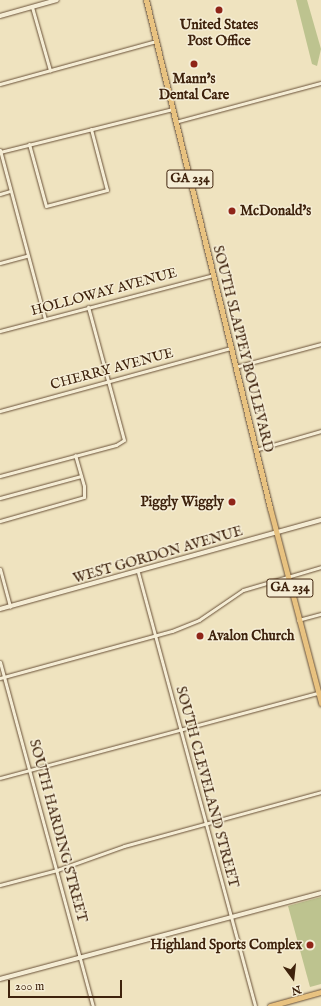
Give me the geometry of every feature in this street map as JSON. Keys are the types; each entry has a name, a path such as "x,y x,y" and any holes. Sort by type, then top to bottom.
{"main road":[{"name":"SOUTH SLAPPEY BOULEVARD","path":"146,0 276,533 321,703"},
{"path":"270,1006 321,992"}],"street":[{"path":"0,16 57,0"},
{"path":"32,7 50,70"},
{"path":"0,84 156,41"},
{"path":"176,122 321,83"},
{"path":"45,319 0,152 172,109"},
{"path":"30,144 46,206 107,190 91,129"},
{"path":"0,194 10,191"},
{"path":"0,263 27,256"},
{"name":"HOLLOWAY AVENUE","path":"0,331 213,275"},
{"path":"0,476 120,443 124,440 88,307"},
{"path":"235,367 321,344"},
{"name":"CHERRY AVENUE","path":"0,411 231,348"},
{"path":"256,450 321,431"},
{"path":"0,521 80,500 84,493 75,455"},
{"path":"0,498 81,476"},
{"name":"WEST GORDON AVENUE","path":"0,610 321,520"},
{"path":"0,678 156,636 199,620 243,590 321,567"},
{"path":"0,569 10,607"},
{"name":"SOUTH CLEVELAND STREET","path":"138,572 204,823 256,1006"},
{"path":"298,620 321,614"},
{"name":"SOUTH HARDING STREET","path":"0,662 93,1006"},
{"path":"0,778 318,693"},
{"path":"0,885 57,870 124,846 321,792"},
{"path":"0,979 321,892"}],"green space":[{"path":"296,0 307,0 321,49 317,66 312,64"},
{"name":"Highland Sports Complex","path":"321,897 321,984 310,987 288,906"}],"place":[{"name":"United States Post Office","path":"219,10"},
{"name":"Mann's Dental Care","path":"194,64"},
{"name":"McDonald's","path":"232,211"},
{"name":"Piggly Wiggly","path":"232,502"},
{"name":"Avalon Church","path":"200,636"},
{"name":"Highland Sports Complex","path":"310,945"}]}
